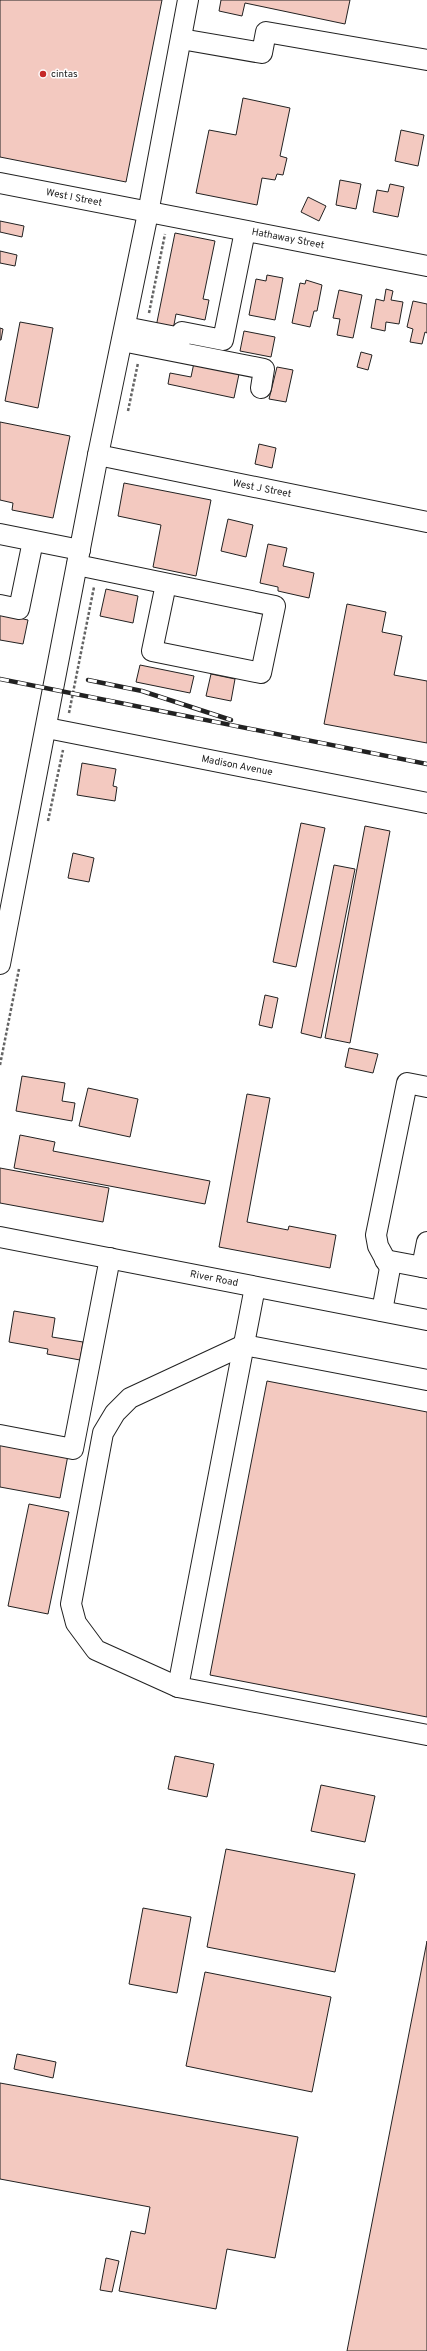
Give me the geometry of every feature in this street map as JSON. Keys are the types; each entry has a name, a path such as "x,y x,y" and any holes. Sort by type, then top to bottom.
{"street":[{"path":"0,964 56,730 79,558 98,456 148,212 188,0"},
{"path":"181,39 262,53 266,32 427,60"},
{"name":"West I Street","path":"0,183 148,212"},
{"name":"Hathaway Street","path":"148,212 427,266"},
{"path":"143,338 181,338 182,332 223,340 245,231"},
{"path":"123,334 264,369 261,388"},
{"name":"West J Street","path":"98,456 427,522"},
{"path":"0,534 33,541 79,558 97,569 275,606 261,673 152,651 166,584"},
{"path":"0,605 19,609 33,541"},
{"name":"Madison Avenue","path":"56,730 427,803"},
{"path":"382,1311 390,1268 378,1246 376,1235 407,1083 427,1087"},
{"name":"River Road","path":"0,1237 427,1320"},
{"path":"385,1260 424,1268 427,1242"},
{"path":"0,1435 73,1449 110,1258"},
{"path":"178,1687 255,1287"},
{"path":"427,1380 244,1345 130,1398 115,1413 103,1433 71,1604 76,1624 96,1650 178,1687 427,1735"}],"path":[{"path":"127,414 169,216"},
{"path":"48,825 56,730 97,569"},
{"path":"0,1065 20,964"}],"building":[{"path":"0,0 162,0 126,182 0,157"},
{"path":"221,0 350,0 345,24 245,3 242,16 219,11"},
{"path":"243,98 290,108 280,156 287,158 283,175 277,174 275,180 262,178 257,205 196,193 209,130 236,135"},
{"path":"401,130 424,135 418,166 395,161"},
{"path":"340,180 361,184 356,209 336,205"},
{"path":"390,184 404,187 398,217 373,212 377,190 388,192"},
{"path":"308,197 326,206 319,221 301,212"},
{"path":"0,221 24,226 22,237 0,232"},
{"path":"175,233 215,241 203,299 209,300 205,320 176,314 173,330 156,327"},
{"path":"0,251 17,255 15,266 0,263"},
{"path":"267,275 283,278 275,320 249,315 256,279 266,281"},
{"path":"306,280 322,285 317,311 314,311 310,327 292,323 300,283 305,284"},
{"path":"386,289 393,291 391,300 403,302 399,324 386,322 385,331 371,328 376,299 384,301"},
{"path":"339,290 362,295 353,338 337,335 340,319 333,318"},
{"path":"413,301 427,304 427,333 425,332 422,344 410,342 413,329 407,327"},
{"path":"20,322 53,328 38,408 5,401"},
{"path":"0,328 3,329 1,340 0,340"},
{"path":"244,331 275,337 271,357 240,351"},
{"path":"361,352 372,355 368,370 357,367"},
{"path":"195,358 239,374 234,398 168,384 170,373 191,377"},
{"path":"277,367 293,370 286,402 269,399"},
{"path":"0,422 70,436 53,518 12,510 13,503 0,500"},
{"path":"259,444 276,448 272,468 255,464"},
{"path":"124,483 211,500 196,576 153,567 161,525 118,516"},
{"path":"228,519 253,525 246,557 221,551"},
{"path":"268,544 287,548 283,566 314,573 309,598 278,591 278,587 260,583"},
{"path":"106,589 138,596 133,623 100,616"},
{"path":"347,604 386,612 382,632 402,636 394,675 427,681 427,743 324,724"},
{"path":"0,614 28,620 23,644 0,640"},
{"path":"140,665 194,676 190,693 136,682"},
{"path":"211,674 235,679 231,701 206,696"},
{"path":"82,763 116,769 113,786 117,787 115,801 77,795"},
{"path":"301,823 325,828 296,967 273,962"},
{"path":"365,826 390,831 350,1043 325,1038"},
{"path":"73,853 94,858 89,882 68,878"},
{"path":"334,865 355,869 321,1038 301,1033"},
{"path":"265,995 278,998 272,1028 259,1025"},
{"path":"349,1048 378,1054 373,1073 345,1067"},
{"path":"22,1076 65,1083 62,1101 75,1103 72,1121 16,1111"},
{"path":"88,1088 138,1099 130,1137 79,1126"},
{"path":"247,1094 270,1098 247,1222 288,1230 289,1226 336,1235 330,1268 219,1247"},
{"path":"20,1135 55,1142 53,1151 210,1181 205,1204 14,1168"},
{"path":"0,1168 109,1188 103,1222 0,1203"},
{"path":"14,1311 55,1318 52,1337 83,1342 80,1360 47,1354 48,1349 9,1342"},
{"path":"267,1381 427,1412 427,1717 210,1675"},
{"path":"0,1443 68,1455 60,1498 0,1487"},
{"path":"29,1504 69,1512 48,1614 8,1606"},
{"path":"175,1756 214,1764 207,1797 168,1789"},
{"path":"321,1785 375,1796 365,1842 311,1831"},
{"path":"226,1849 355,1874 335,1972 207,1947"},
{"path":"143,1908 191,1917 177,1993 129,1984"},
{"path":"427,1941 427,2351 347,2351"},
{"path":"205,1972 331,1997 312,2092 186,2066"},
{"path":"17,2054 56,2062 53,2078 14,2069"},
{"path":"0,2083 298,2137 275,2258 227,2249 216,2309 119,2291 131,2231 145,2234 150,2207 0,2179"},
{"path":"106,2258 119,2261 112,2292 100,2290"}],"railway":[{"path":"0,679 427,764"},
{"path":"88,680 142,691 231,720"}],"place":[{"name":"cintas","path":"43,74"}]}
